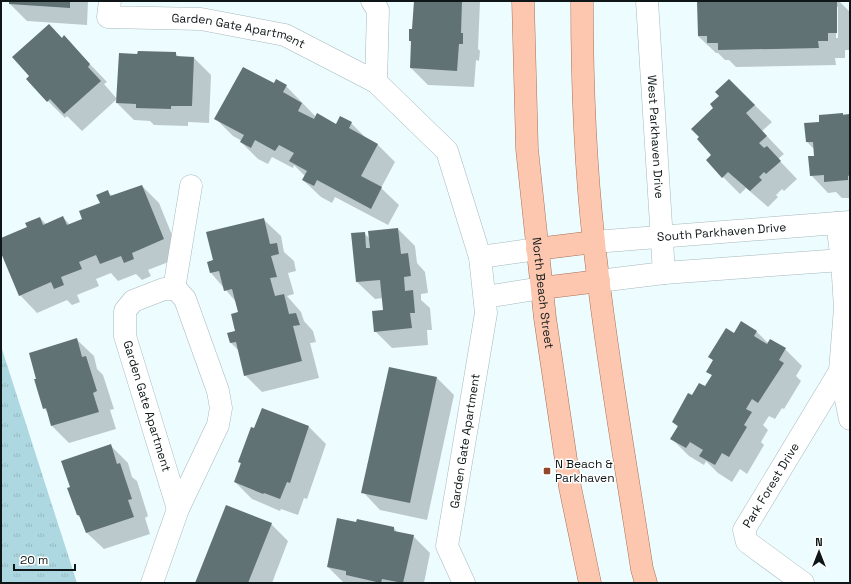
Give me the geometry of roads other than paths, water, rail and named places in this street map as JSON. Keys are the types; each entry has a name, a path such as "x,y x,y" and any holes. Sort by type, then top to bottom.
{"main road":[{"name":"North Beach Street","path":"523,1 528,149 537,249 545,318 570,487 590,583"},
{"path":"582,1 582,50 588,184 594,242 604,327 641,561 646,583"},
{"path":"537,249 594,242"},
{"path":"542,288 599,282"}],"lane":[{"name":"Garden Gate Apartment","path":"110,1 108,18 201,18 285,35 376,82 447,151 480,257 486,313 448,546 464,583"},
{"path":"372,1 378,10 376,82"},
{"name":"West Parkhaven Drive","path":"647,1 664,273"},
{"path":"152,583 178,509 218,425 221,408 218,391 185,299 176,289 174,289 192,186"},
{"path":"844,222 842,260 845,308 840,371 850,419"},
{"name":"South Parkhaven Drive","path":"594,242 844,222"},
{"path":"480,257 537,249"},
{"path":"599,282 664,273 842,260"},
{"path":"485,297 542,288"},
{"name":"Garden Gate Apartment","path":"174,289 164,289 133,301 125,311 125,336 178,509"},
{"name":"Park Forest Drive","path":"803,583 747,542 744,530 840,371"}],"place":[{"name":"N Beach & Parkhaven","path":"547,471"}]}
